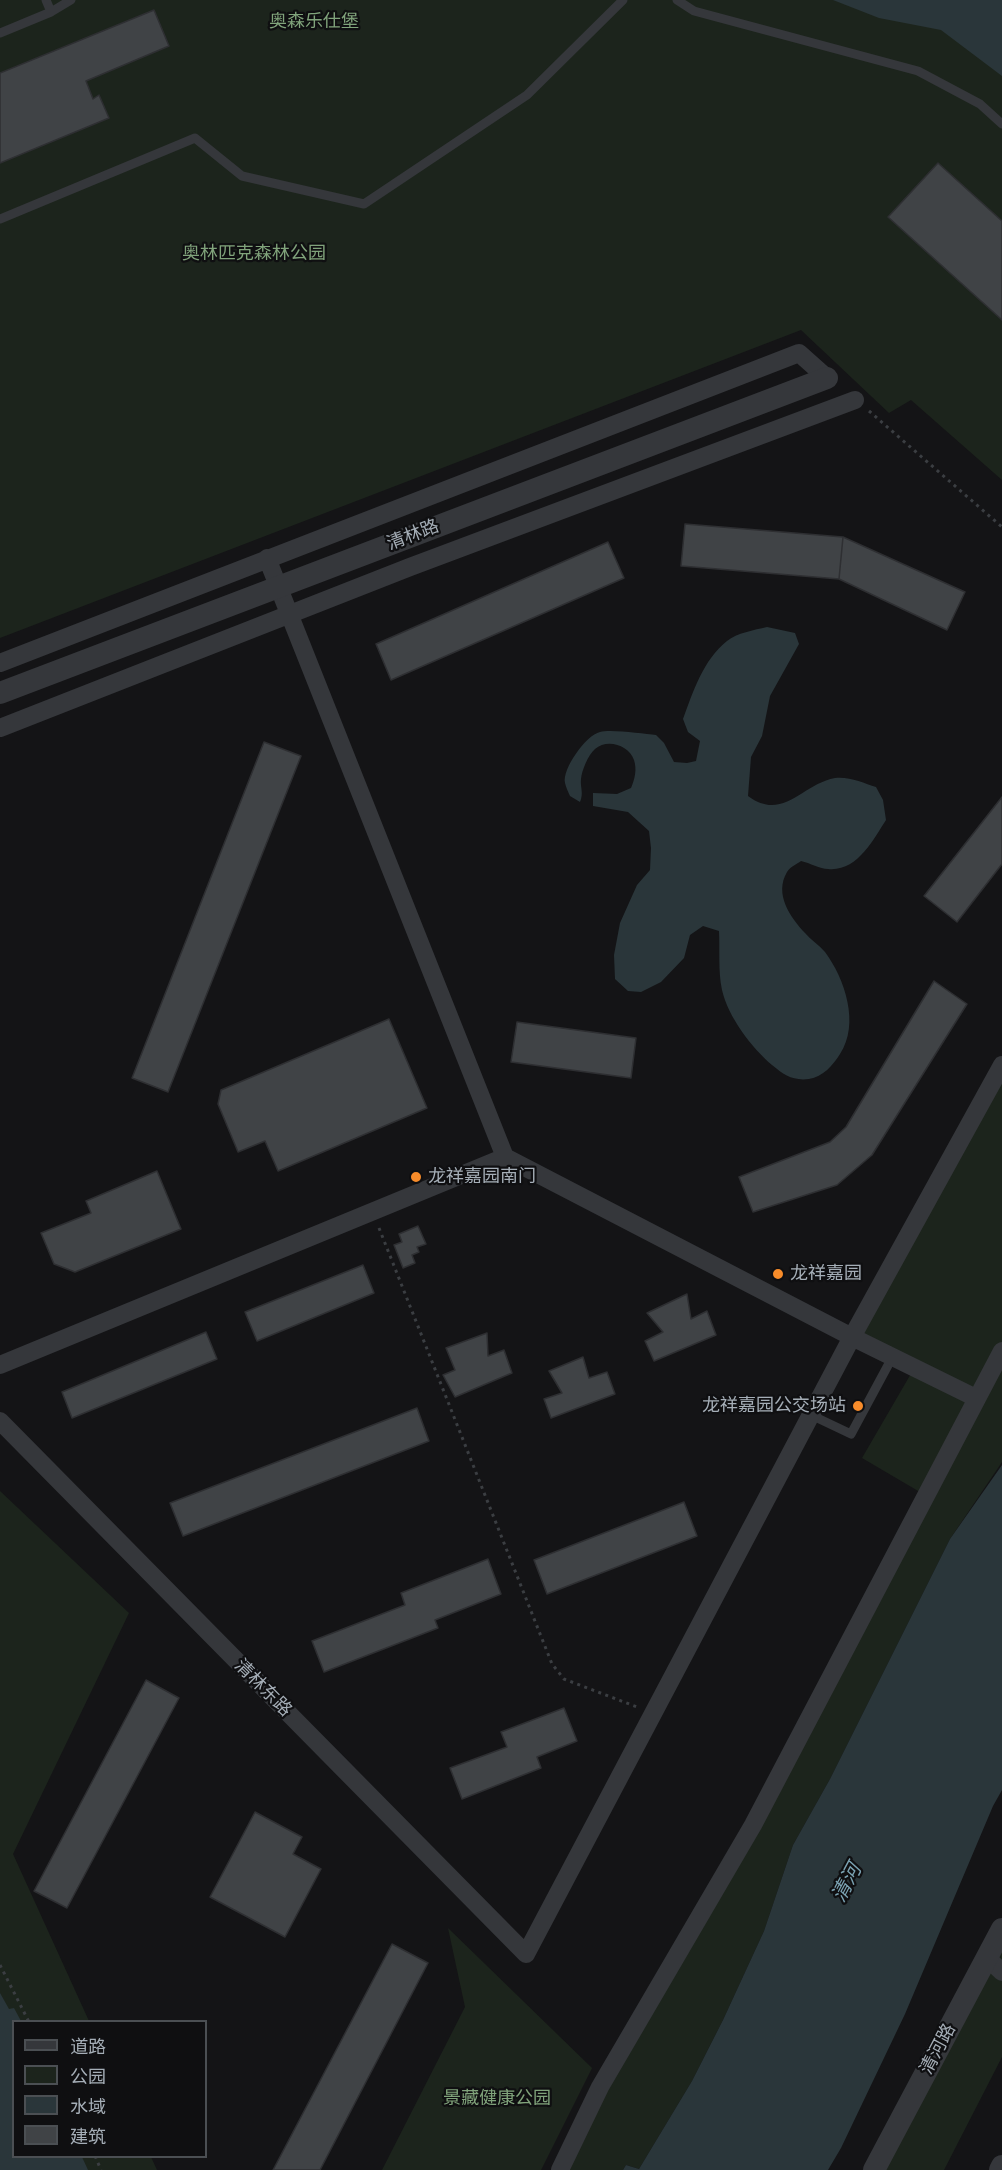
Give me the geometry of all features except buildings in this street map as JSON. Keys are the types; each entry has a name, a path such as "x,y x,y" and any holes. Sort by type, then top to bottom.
{"street":[{"path":"0,663 799,353 827,378"},
{"name":"清林路","path":"0,693 827,378"},
{"path":"0,728 289,614 855,400"},
{"path":"267,558 505,1157 852,1337 976,1398"},
{"path":"654,1713 852,1337 1002,1065"},
{"path":"0,1365 505,1157"},
{"path":"560,2170 600,2087 753,1826 1002,1351"},
{"name":"清林东路","path":"0,1422 526,1954 654,1713"},
{"name":"清河路","path":"874,2170 994,1965 1002,1929"},
{"path":"1000,2170 1002,2166"}],"lane":[{"path":"46,0 51,12"},
{"path":"0,33 51,12 71,0"},
{"path":"0,219 195,138 242,176 364,204 527,95 623,0"},
{"path":"677,0 694,11 918,71 980,104 1002,124"},
{"path":"811,1415 851,1434 892,1356"}],"path":[{"path":"855,400 1002,527"},
{"path":"373,1212 552,1664 564,1679 654,1713"},
{"path":"0,1965 28,2020"}],"green space":[{"name":"奥林匹克森林公园","path":"0,0 1002,0 1002,480 911,400 889,413 801,330 0,638"},
{"path":"1002,1065 1002,1462 950,1539 830,1779 793,1845 764,1931 723,2020 692,2081 639,2169 626,2165 623,2170 560,2170 925,1495 862,1458 916,1365 852,1337"},
{"path":"0,1491 129,1613 13,1854 89,2020 12,2020 12,2158 151,2158 157,2170 0,2170"},
{"name":"景藏健康公园","path":"448,1928 592,2068 541,2170 382,2170 465,2007"},
{"path":"1002,1947 1002,2057 944,2170 884,2170"}],"water":[{"path":"833,0 1002,0 1002,76 941,30 879,18"},
{"path":"767,627 795,633 799,644 770,696 762,736 751,757 748,796 760,803 772,805 792,799 812,787 835,778 851,779 876,787 883,800 886,820 870,845 856,860 838,869 825,869 801,861 788,870 783,880 783,897 789,912 807,936 825,952 839,975 848,1002 849,1029 840,1054 823,1073 809,1079 793,1078 776,1069 757,1050 735,1021 722,990 719,931 703,926 690,935 684,958 661,982 641,992 628,991 615,979 614,955 620,923 637,885 650,870 649,831 628,812 593,806 593,793 617,794 631,788 635,774 634,760 623,747 605,744 592,752 584,767 580,802 570,796 565,783 567,770 576,753 594,734 605,731 656,735 664,743 674,762 696,761 700,741 688,732 683,719 705,667 711,657 731,638"},
{"name":"清河","path":"1002,1465 1002,1790 993,1806 905,2014 841,2148 828,2170 623,2170 626,2165 639,2169 692,2081 764,1931 793,1845 830,1779 950,1539"},
{"path":"0,1993 9,2009 14,2008 20,2020 12,2020 12,2158 82,2158 88,2170 0,2170"}],"place":[{"name":"龙祥嘉园南门","path":"416,1177"},
{"name":"龙祥嘉园","path":"778,1274"},
{"name":"龙祥嘉园公交场站","path":"858,1406"}],"park label":[{"name":"奥森乐仕堡","path":"314,22"}]}
